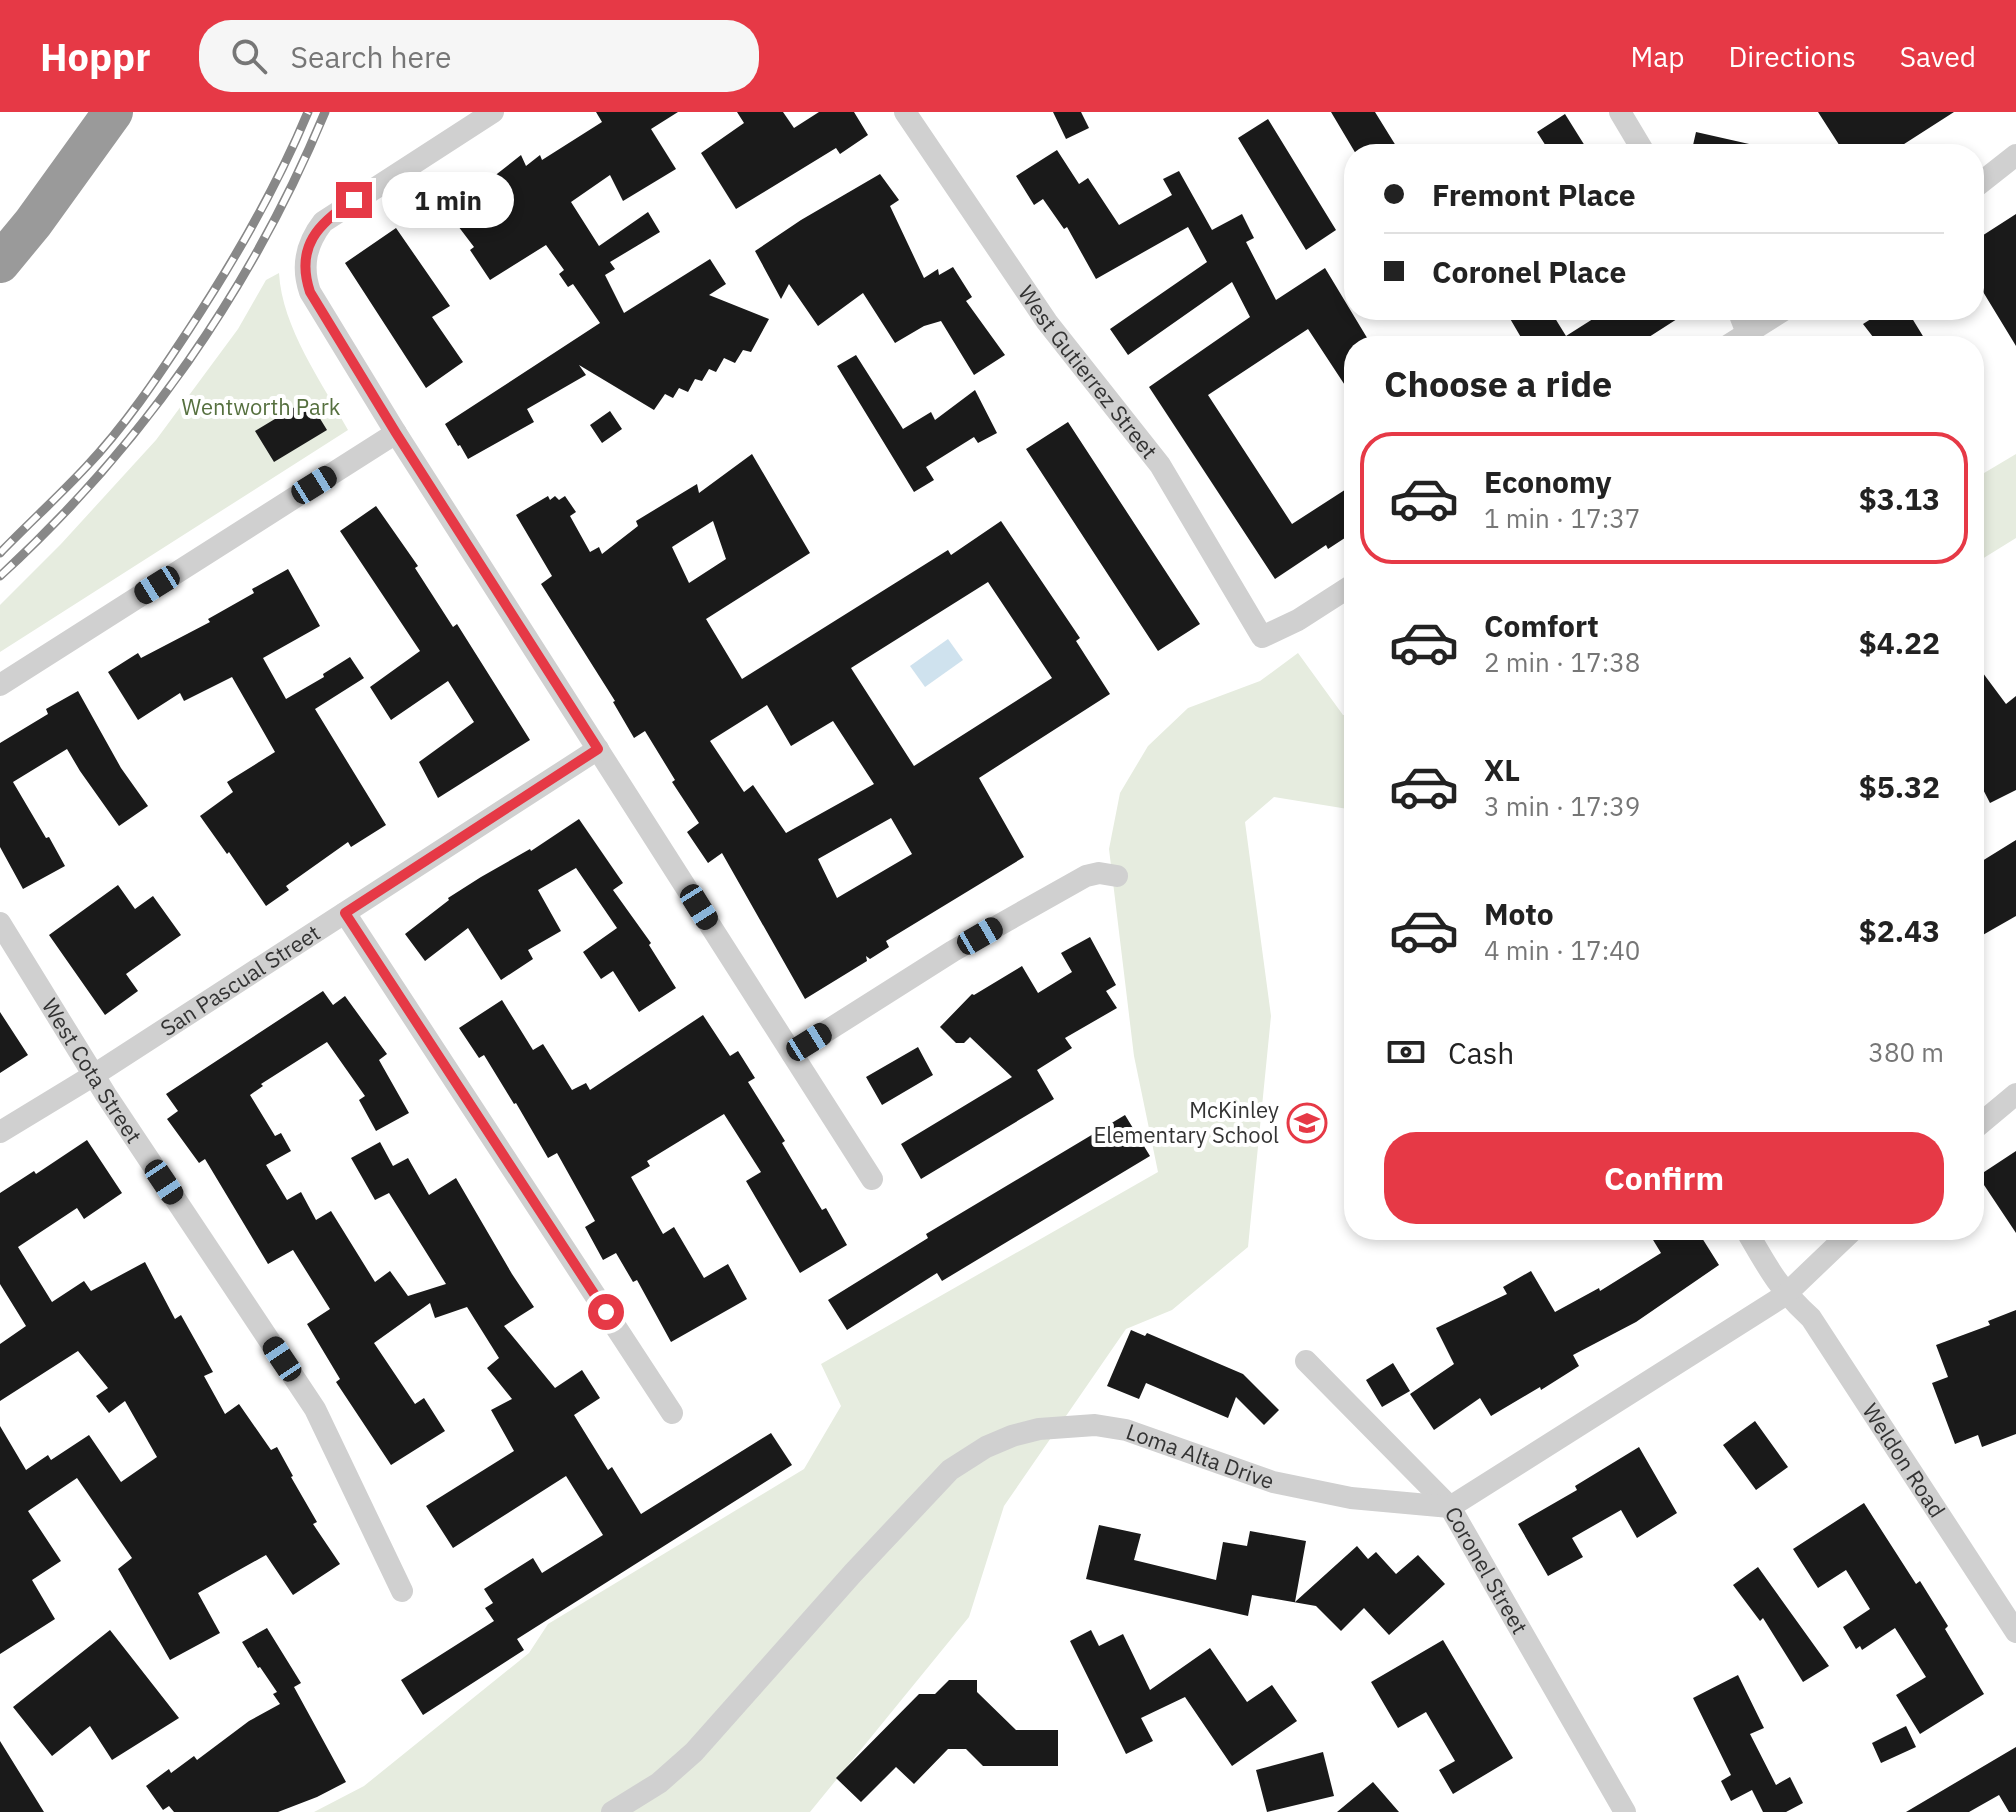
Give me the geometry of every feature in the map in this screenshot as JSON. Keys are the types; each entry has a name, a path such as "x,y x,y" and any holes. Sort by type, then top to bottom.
{"highway":[{"path":"0,263 33,223 113,112"}],"street":[{"path":"493,112 323,222 306,252 304,266 310,292 396,433 872,1179"},
{"name":"West Gutierrez Street","path":"905,112 1047,322 1160,465 1262,637 1298,620 1344,590"},
{"path":"1620,112 1639,144"},
{"path":"1984,180 2016,155"},
{"path":"1742,320 1747,333"},
{"path":"1742,336 1768,320"},
{"path":"0,685 396,433"},
{"name":"San Pascual Street","path":"0,1132 94,1075 598,749"},
{"path":"792,1053 953,951 1086,876 1099,873 1117,876"},
{"path":"345,913 672,1413"},
{"name":"West Cota Street","path":"0,923 94,1075 315,1409 402,1591"},
{"path":"1984,1121 2016,1094"},
{"name":"Weldon Road","path":"1752,1240 1785,1295 1811,1318 2016,1632"},
{"path":"1450,1507 1785,1295 1843,1240"},
{"name":"Coronel Street","path":"1306,1361 1450,1507 1625,1812"},
{"name":"Loma Alta Drive","path":"612,1812 659,1783 694,1752 853,1573 950,1470 986,1447 1012,1436 1067,1425 1126,1430 1273,1482 1351,1498 1450,1507"}],"green space":[{"name":"Wentworth Park","path":"279,273 287,314 295,334 348,430 0,652 0,605 61,544 156,440 238,329 266,280"},
{"path":"2016,454 2016,538 1984,558 1984,473"},
{"path":"1298,653 1344,715 1344,808 1274,797 1245,822 1271,1016 1248,1247 1172,1310 1126,1329 1004,1506 969,1617 810,1812 314,1812 364,1786 529,1653 548,1624 804,1469 841,1406 821,1364 1158,1172 1134,1056 1109,849 1120,793 1148,746 1188,708 1260,681"}],"water":[{"path":"948,639 963,660 925,687 910,666"}],"building":[{"path":"596,112 678,112 651,129 676,169 623,201 610,175 571,202 599,246 648,212 660,232 610,262 615,269 605,275 624,313 710,259 726,284 709,295 769,319 751,352 743,350 735,363 724,358 716,372 709,369 702,381 695,379 688,392 679,388 673,398 665,394 654,410 579,365 586,375 527,409 534,422 468,459 445,424 600,323 573,284 568,287 559,274 564,270 546,245 490,280 470,250 474,247 439,201 473,179 479,188 521,155 526,166 540,155 542,160 602,122"},
{"path":"737,112 783,112 794,128 819,112 854,112 868,135 840,154 836,148 736,209 701,153 744,123"},
{"path":"1053,112 1081,112 1089,128 1066,139"},
{"path":"1331,112 1375,112 1395,144 1350,144"},
{"path":"1818,112 1954,112 1904,144 1839,144"},
{"path":"1565,114 1584,144 1545,144 1537,132"},
{"path":"1268,119 1336,230 1306,250 1238,138"},
{"path":"1696,132 1749,144 1693,144"},
{"path":"1057,150 1079,184 1088,178 1119,225 1172,195 1163,179 1179,171 1212,230 1242,214 1254,238 1246,242 1276,300 1325,268 1344,300 1344,320 1356,320 1366,336 1344,336 1344,384 1308,329 1208,395 1292,524 1344,490 1344,539 1328,549 1326,545 1275,579 1149,387 1250,317 1232,282 1128,355 1110,329 1207,262 1188,227 1096,279 1067,227 1064,229 1043,199 1034,205 1016,176"},
{"path":"880,174 899,200 890,206 924,278 938,269 939,275 953,267 972,297 966,301 1005,355 974,375 941,321 924,326 895,343 863,293 818,326 789,284 781,299 755,251"},
{"path":"2016,214 2016,346 1984,293 1984,235"},
{"path":"396,228 450,306 432,317 463,362 426,388 345,263"},
{"path":"1511,320 1556,320 1566,336 1520,336"},
{"path":"1591,320 1675,320 1651,336 1566,336"},
{"path":"1869,320 1913,320 1923,336 1872,336 1863,324"},
{"path":"856,355 903,429 931,412 935,420 975,390 997,433 978,443 974,437 926,467 934,480 914,492 837,366"},
{"path":"308,399 327,430 274,462 255,431"},
{"path":"610,411 622,429 602,443 590,425"},
{"path":"1068,422 1200,624 1158,651 1026,449"},
{"path":"752,454 810,553 706,619 742,679 948,550 951,555 1001,521 1080,638 1076,641 1110,694 979,778 1024,857 886,941 889,947 870,959 866,956 867,961 805,999 722,853 708,863 687,832 699,823 672,782 675,780 645,731 634,738 615,701 541,584 552,576 516,515 548,496 550,500 555,496 559,500 565,496 576,512 570,516 590,552 599,547 602,554 638,526 636,521 697,484 699,493","holes":["713,521 726,559 689,583 672,547","988,582 1052,678 914,766 851,668","767,705 791,746 833,721 874,784 786,833 753,785 744,792 710,741","891,818 912,854 837,898 818,859"]},
{"path":"376,506 418,566 415,568 453,627 457,624 530,740 438,798 419,762 474,722 448,681 391,720 370,687 420,651 340,531"},
{"path":"288,569 320,626 263,658 286,699 324,677 323,674 350,657 364,678 315,709 386,825 351,847 348,842 286,886 289,890 266,906 200,816 233,792 227,782 275,752 232,677 184,701 180,693 138,720 108,672 138,653 141,658 210,622 208,619 254,593 252,589"},
{"path":"1984,674 2006,704 2016,696 2016,790 1990,803 1984,791"},
{"path":"78,691 121,768 148,806 119,826 67,749 13,782 65,866 23,889 0,847 0,743 48,714 46,709"},
{"path":"579,819 623,883 613,890 651,943 649,945 676,988 639,1012 613,971 601,979 583,952 617,928 576,868 538,890 561,931 528,950 533,959 501,980 468,928 425,961 405,934 448,898 531,851"},
{"path":"2016,840 2016,916 1984,934 1984,860"},
{"path":"118,885 135,909 153,896 181,935 126,974 138,991 105,1015 49,935"},
{"path":"1090,937 1116,985 1106,991 1117,1008 1065,1038 1072,1048 1037,1070 1054,1099 921,1179 901,1144 1012,1077 970,1037 964,1043 956,1043 940,1027 972,994 1022,966 1038,993 1072,972 1061,953"},
{"path":"323,991 333,1005 345,996 387,1054 379,1060 409,1113 376,1131 359,1100 365,1096 327,1042 261,1084 263,1086 250,1095 275,1136 281,1133 291,1151 266,1165 287,1200 301,1192 316,1220 331,1211 375,1282 390,1271 408,1296 446,1284 389,1193 375,1200 351,1158 380,1142 393,1166 408,1158 429,1195 456,1178 534,1307 504,1326 555,1388 582,1370 600,1398 574,1415 608,1470 612,1467 641,1514 771,1433 792,1465 517,1639 524,1650 423,1715 401,1680 494,1621 485,1608 493,1603 484,1589 533,1558 542,1573 603,1535 566,1476 453,1548 426,1506 514,1451 491,1410 512,1399 487,1368 499,1358 467,1307 435,1318 430,1303 374,1343 415,1404 424,1398 445,1431 391,1465 336,1382 340,1379 307,1324 330,1309 293,1250 268,1264 205,1159 199,1163 167,1119 178,1111 166,1094"},
{"path":"502,1000 533,1050 543,1044 572,1090 586,1083 590,1090 703,1015 730,1056 738,1051 755,1078 748,1082 785,1141 782,1143 822,1210 826,1208 847,1245 800,1273 746,1181 761,1172 724,1114 647,1161 650,1166 631,1177 663,1234 674,1227 704,1278 728,1264 747,1299 671,1342 637,1280 633,1282 616,1253 603,1260 585,1227 595,1221 557,1153 548,1158 484,1055 479,1058 459,1028"},
{"path":"0,1012 28,1055 0,1073"},
{"path":"918,1047 933,1075 882,1105 866,1077"},
{"path":"1125,1115 1150,1156 942,1281 937,1273 847,1330 828,1300 928,1238 926,1234"},
{"path":"87,1140 122,1193 84,1219 77,1208 18,1247 52,1302 84,1281 91,1291 145,1262 175,1319 181,1315 213,1372 204,1376 225,1414 239,1404 271,1450 277,1447 317,1522 313,1524 340,1564 293,1595 266,1555 198,1593 220,1633 170,1660 118,1569 132,1558 77,1478 28,1511 61,1561 32,1580 55,1619 0,1654 0,1426 26,1470 48,1455 51,1460 89,1435 121,1482 157,1457 125,1401 109,1413 96,1396 108,1388 78,1351 0,1401 0,1344 26,1326 0,1284 0,1193 34,1171 36,1174"},
{"path":"2016,1151 2016,1233 1984,1185 1984,1172"},
{"path":"1653,1240 1703,1240 1719,1265 1636,1322 1573,1355 1579,1366 1541,1390 1540,1387 1491,1416 1480,1398 1434,1430 1410,1394 1454,1364 1436,1328 1507,1294 1503,1287 1531,1271 1555,1312 1599,1288 1600,1291 1661,1253"},
{"path":"2016,1310 2016,1434 1982,1447 1978,1435 1955,1444 1932,1383 1948,1377 1936,1345 1990,1325 1988,1321"},
{"path":"1131,1330 1145,1336 1147,1333 1243,1374 1279,1410 1264,1425 1236,1397 1228,1418 1146,1383 1139,1399 1107,1386"},
{"path":"1393,1363 1410,1391 1382,1407 1366,1380"},
{"path":"1755,1421 1788,1467 1756,1490 1723,1445"},
{"path":"1639,1447 1677,1513 1637,1538 1621,1510 1572,1538 1583,1557 1548,1576 1518,1524 1577,1490 1575,1486"},
{"path":"1864,1503 1916,1584 1920,1581 1984,1694 1920,1734 1896,1695 1926,1677 1895,1628 1862,1650 1860,1646 1856,1649 1843,1627 1870,1609 1846,1570 1818,1588 1793,1549"},
{"path":"1099,1525 1141,1534 1134,1560 1216,1580 1223,1542 1247,1546 1250,1531 1306,1541 1295,1602 1357,1546 1368,1559 1376,1552 1396,1574 1418,1555 1445,1584 1389,1635 1364,1608 1341,1631 1316,1606 1252,1595 1248,1616 1086,1579"},
{"path":"1758,1567 1829,1666 1803,1682 1763,1618 1760,1621 1733,1585"},
{"path":"267,1628 301,1683 294,1687 346,1782 278,1812 174,1812 169,1806 163,1810 146,1786 194,1756 197,1760 249,1721 280,1704 273,1694 277,1692 242,1642"},
{"path":"110,1630 179,1718 112,1760 90,1726 52,1756 13,1707"},
{"path":"1091,1630 1099,1646 1123,1634 1150,1690 1210,1648 1247,1702 1272,1685 1297,1721 1232,1766 1185,1697 1141,1718 1153,1741 1126,1754 1070,1641"},
{"path":"1443,1640 1513,1758 1453,1794 1439,1770 1455,1761 1426,1712 1398,1728 1371,1682"},
{"path":"1738,1675 1764,1728 1750,1734 1776,1785 1790,1777 1803,1803 1786,1812 1763,1812 1752,1790 1731,1801 1721,1781 1731,1775 1693,1698"},
{"path":"949,1680 977,1680 977,1692 1016,1730 1058,1730 1058,1766 983,1766 966,1749 948,1749 914,1784 896,1767 861,1802 836,1778 919,1694 935,1694"},
{"path":"1906,1726 1916,1747 1881,1763 1872,1743"},
{"path":"0,1741 44,1812 0,1812"},
{"path":"2016,1747 2016,1812 2009,1812 1999,1795 1969,1812 1906,1812"},
{"path":"1323,1752 1334,1796 1267,1812 1256,1770"},
{"path":"1373,1782 1399,1812 1337,1812"}],"railway":[{"path":"0,553 100,451 152,384 238,251 268,197 308,112"},
{"path":"0,576 100,474 188,362 263,241 325,112"}],"place":[{"name":"McKinley Elementary School","path":"1307,1123"}],"route":[{"path":"354,200 323,222 315,233 306,252 304,266 310,292 396,433 598,749 345,913 606,1312"}]}
